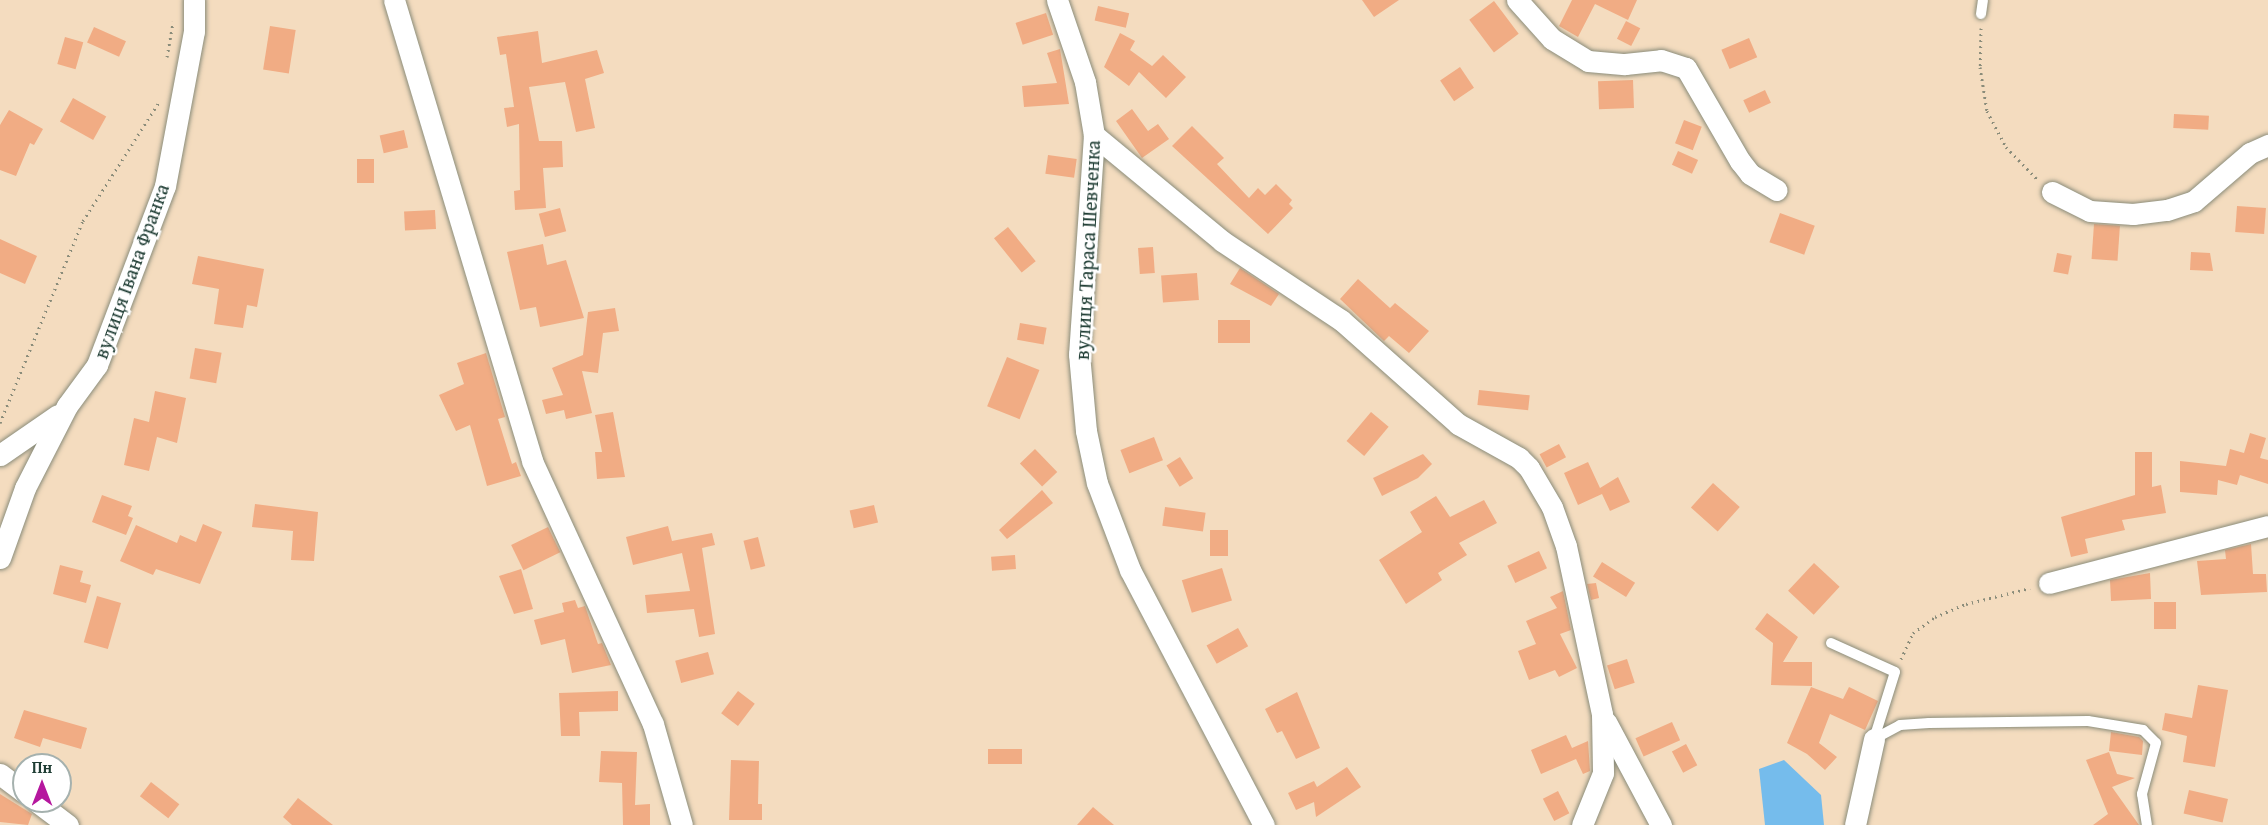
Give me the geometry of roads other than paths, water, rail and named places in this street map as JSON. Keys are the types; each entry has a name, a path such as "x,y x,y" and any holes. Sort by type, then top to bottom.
{"street":[{"name":"вулиця Івана Франка","path":"0,558 25,488 67,406 97,365 165,186 194,31 194,0"},
{"path":"394,0 532,461 653,724 682,825"},
{"name":"вулиця Тараса Шевченка","path":"1057,0 1085,82 1094,135 1079,354 1086,431 1095,474 1130,570 1264,825"},
{"path":"1517,0 1552,39 1588,61 1625,64 1661,60 1686,68 1740,161 1750,174 1777,190"},
{"path":"1094,135 1222,241 1341,320 1458,424 1525,463 1552,507 1566,546 1602,714 1603,773 1582,825"},
{"path":"2052,192 2090,211 2133,214 2167,210 2194,201 2250,153 2268,145"},
{"path":"0,455 45,428 67,406"},
{"path":"2049,583 2268,526"},
{"path":"1602,714 1661,825"},
{"path":"1855,825 1874,739"},
{"path":"52,813 68,825"}],"lane":[{"path":"1981,14 1983,0"},
{"path":"1831,643 1895,672 1874,739"},
{"path":"1874,739 1900,725 1929,723 2088,721 2143,730 2156,743 2142,794 2147,825"}],"water":[{"path":"1784,760 1821,795 1824,825 1765,825 1759,769"}]}
